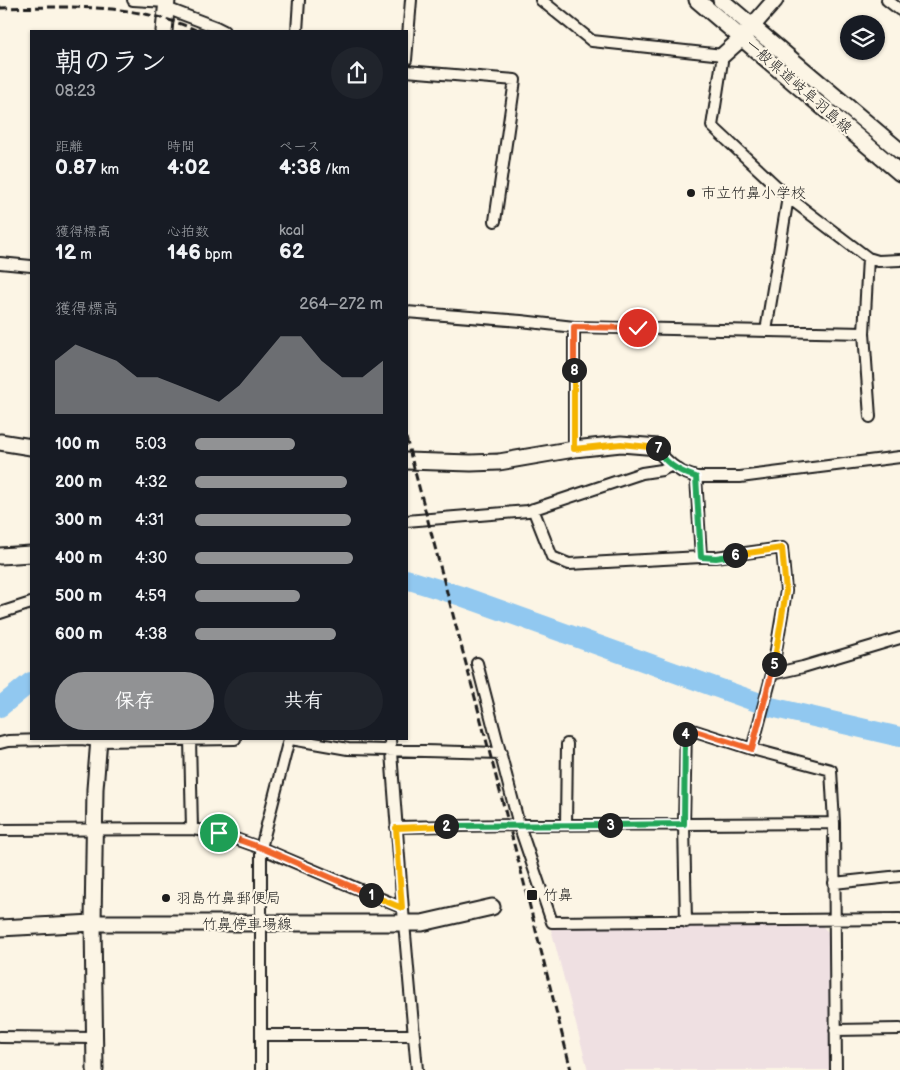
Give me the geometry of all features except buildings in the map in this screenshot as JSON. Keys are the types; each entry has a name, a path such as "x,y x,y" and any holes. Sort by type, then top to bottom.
{"main road":[{"name":"一般県道岐阜羽島線","path":"697,0 900,173"},
{"name":"一般県道岐阜羽島線","path":"721,0 900,151"},
{"path":"723,55 742,38 775,0"},
{"path":"164,30 166,3"},
{"path":"0,442 30,447"},
{"path":"408,461 499,462 574,449 621,444 658,448"},
{"path":"0,556 30,554"},
{"path":"95,1070 94,830 99,740"},
{"name":"竹鼻停車場線","path":"0,928 93,923 422,923 492,907"}],"street":[{"path":"133,0 166,3 222,30"},
{"path":"297,30 299,0"},
{"path":"408,36 411,0"},
{"path":"541,0 592,41 723,55 712,126 788,197 868,258 900,260"},
{"path":"887,0 900,10"},
{"path":"408,71 515,80 495,221"},
{"path":"766,332 788,197"},
{"path":"868,258 864,333 870,417"},
{"path":"0,263 30,266"},
{"path":"408,312 521,320 574,327 864,333"},
{"path":"574,327 574,449"},
{"path":"658,448 661,455 672,466 696,477 740,477 900,457"},
{"path":"408,521 528,511 632,476 672,466"},
{"path":"696,477 701,557"},
{"path":"533,509 552,557 569,564 701,557 716,558 782,548 786,591 772,674 752,749"},
{"path":"0,613 30,603"},
{"path":"772,674 900,638"},
{"path":"478,663 520,825 552,922 900,919"},
{"path":"686,922 684,824 686,728 752,749 831,770 834,822 836,1070"},
{"path":"0,743 44,740"},
{"path":"190,740 192,829"},
{"path":"261,1070 262,848 290,740"},
{"path":"296,740 348,749 501,753"},
{"path":"390,740 402,908 417,1070"},
{"path":"566,744 566,825"},
{"path":"396,828 834,822"},
{"path":"0,830 192,829 219,833 262,848 402,908"},
{"path":"834,883 900,876"},
{"path":"835,1030 900,1029"},
{"path":"261,1035 414,1035"},
{"path":"0,1037 95,1038"}],"shaded area":[{"path":"820,924 829,933 830,1070 588,1070 551,929 563,927"}],"waterway":[{"path":"408,580 461,596 771,707 900,737"},
{"path":"0,707 30,683"}],"railway":[{"path":"0,8 101,8 150,15 195,30"},
{"path":"408,446 520,867 571,1070"}],"place":[{"name":"市立竹鼻小学校","path":"691,193"},
{"name":"竹鼻","path":"532,895"},
{"name":"羽島竹鼻郵便局","path":"166,898"}],"route":[{"path":"219,833 262,848 402,908 396,828 684,824 686,728 752,749 772,674 786,591 782,548 716,558 701,557 696,477 672,466 661,455 658,448 621,444 574,449 574,327 638,328"}]}
